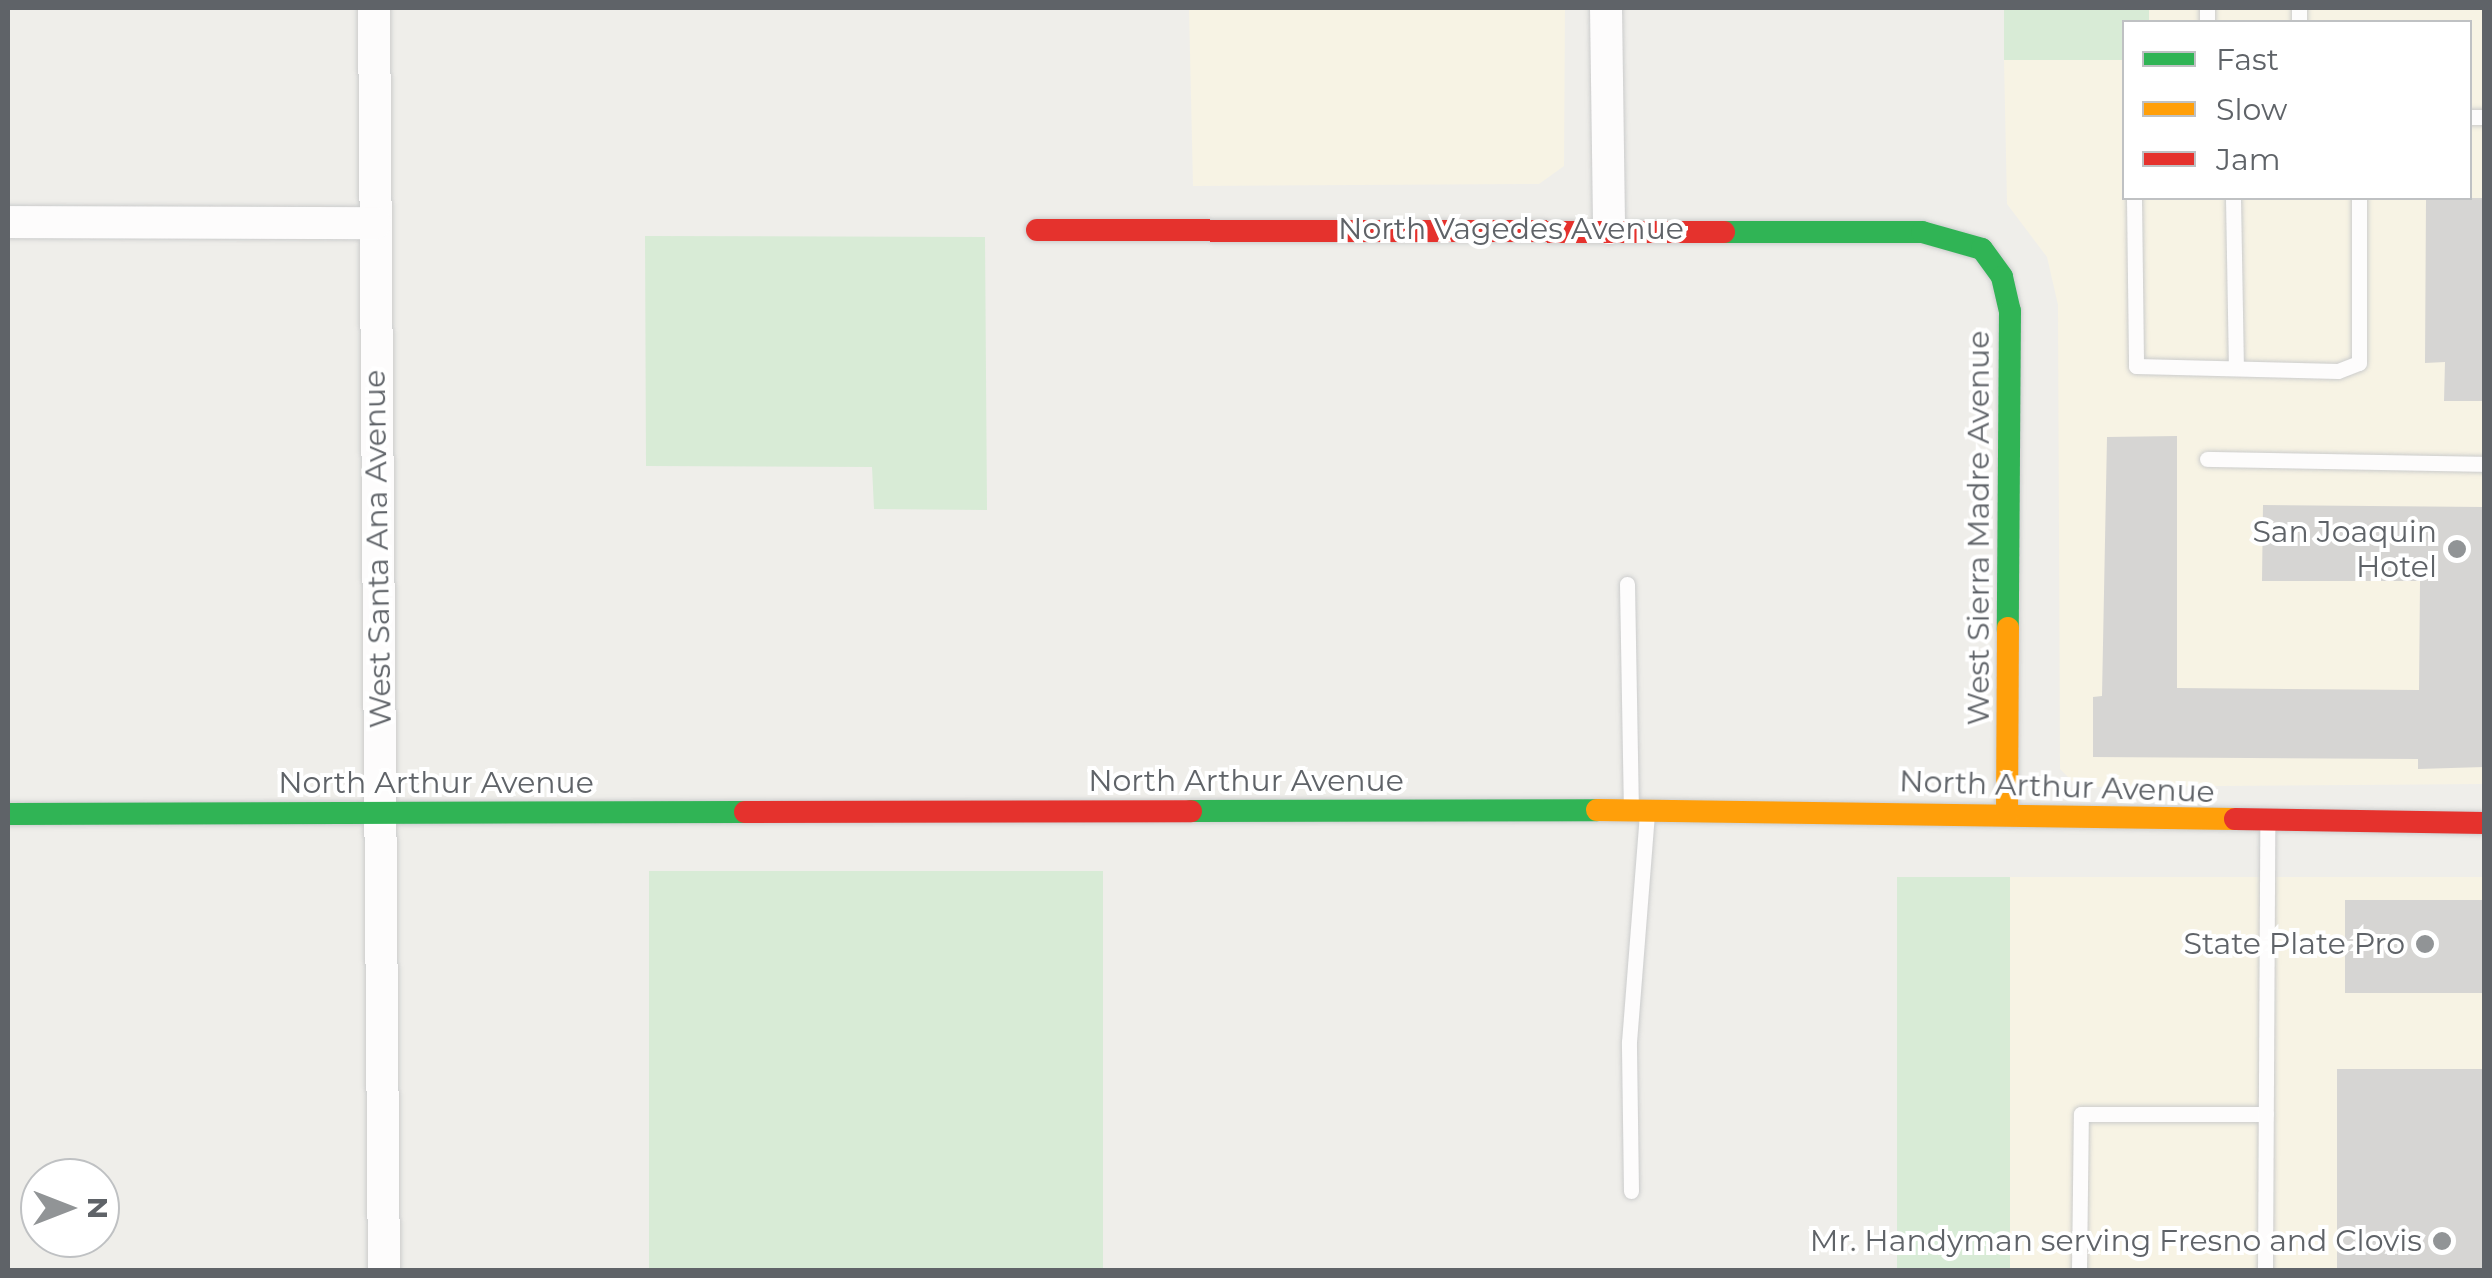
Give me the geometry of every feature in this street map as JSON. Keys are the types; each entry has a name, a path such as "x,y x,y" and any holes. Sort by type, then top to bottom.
{"street":[{"name":"West Santa Ana Avenue","path":"374,8 384,1270"},
{"path":"1606,8 1609,228"},
{"path":"8,222 375,223"},
{"name":"North Vagedes Avenue","path":"1037,230 1609,228 1922,232 1982,249"},
{"name":"West Sierra Madre Avenue","path":"1982,249 2002,277 2010,311 2008,814"},
{"name":"North Arthur Avenue","path":"8,814 1639,810 2008,814 2267,823 2484,822"}],"lane":[{"path":"2134,200 2136,366 2338,371 2359,363 2359,200"},
{"path":"2234,200 2236,368"},
{"path":"2207,459 2484,464"},
{"path":"1626,584 1639,810 1628,1042 1630,1191"},
{"path":"2265,1270 2267,823"},
{"path":"2080,1270 2082,1114 2266,1114"}],"shaded area":[{"path":"1189,8 1565,8 1564,166 1539,184 1193,186"},
{"path":"2149,8 2484,8 2484,784 2078,787 2060,769 2058,305 2047,257 2007,204 2004,60 2122,54 2122,200 2472,200 2472,20 2149,20"},
{"path":"2010,877 2484,877 2484,1270 2010,1270"}],"green space":[{"path":"2004,8 2149,8 2149,20 2122,20 2122,60 2004,60"},
{"path":"645,236 985,237 987,510 874,509 872,467 646,466"},
{"path":"649,871 1103,871 1103,1270 649,1270"},
{"path":"1897,877 2010,877 2010,1270 1897,1270"}],"building":[{"path":"2484,198 2484,401 2444,401 2445,362 2425,363 2426,200"},
{"path":"2177,436 2177,688 2419,690 2420,581 2262,581 2263,505 2484,507 2484,767 2418,769 2418,759 2093,757 2093,697 2102,696 2107,437"},
{"path":"2345,900 2484,900 2484,993 2345,993"},
{"path":"2337,1069 2484,1069 2484,1270 2337,1270"}],"traffic: fast":[{"path":"1724,232 1922,232 1982,249 2002,277 2010,311 2008,628"},
{"path":"1191,811 1597,810"},
{"path":"8,814 745,812"}],"traffic: slow":[{"path":"2007,814 2008,628"},
{"path":"1597,810 2235,819"}],"traffic: jam":[{"path":"1037,230 1724,232"},
{"path":"745,812 1191,811"},
{"path":"2235,819 2484,823"}],"place":[{"name":"San Joaquin Hotel","path":"2457,549"},
{"name":"State Plate Pro","path":"2425,944"},
{"name":"Mr. Handyman serving Fresno and Clovis","path":"2442,1241"}]}
